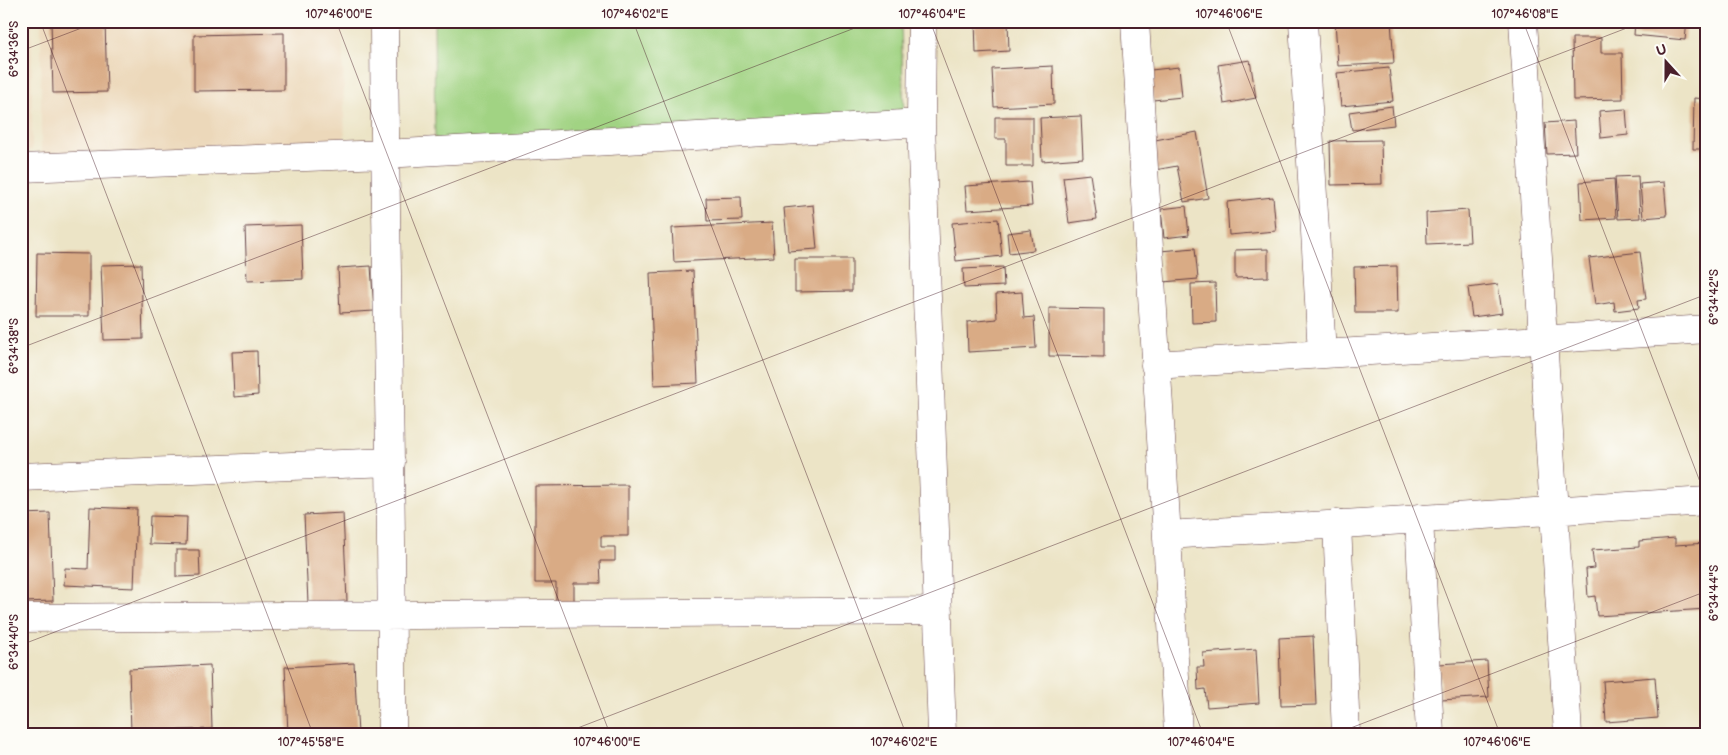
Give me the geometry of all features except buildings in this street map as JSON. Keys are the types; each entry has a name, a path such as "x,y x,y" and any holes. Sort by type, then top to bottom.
{"street":[{"path":"384,21 391,462 392,734"},
{"path":"922,21 921,123 942,734"},
{"path":"1135,21 1154,365 1168,535 1178,734"},
{"path":"1303,21 1322,354"},
{"path":"1523,21 1568,734"},
{"path":"21,168 385,154 921,123"},
{"path":"1154,365 1707,329"},
{"path":"21,477 391,462"},
{"path":"1168,535 1555,509 1707,501"},
{"path":"1419,518 1430,734"},
{"path":"1337,523 1346,734"},
{"path":"21,618 938,611"}],"shaded area":[{"path":"21,21 32,21 32,150 21,151"},
{"path":"41,21 342,21 345,149 41,155"}],"green space":[{"path":"434,21 901,21 904,120 435,150"}]}
